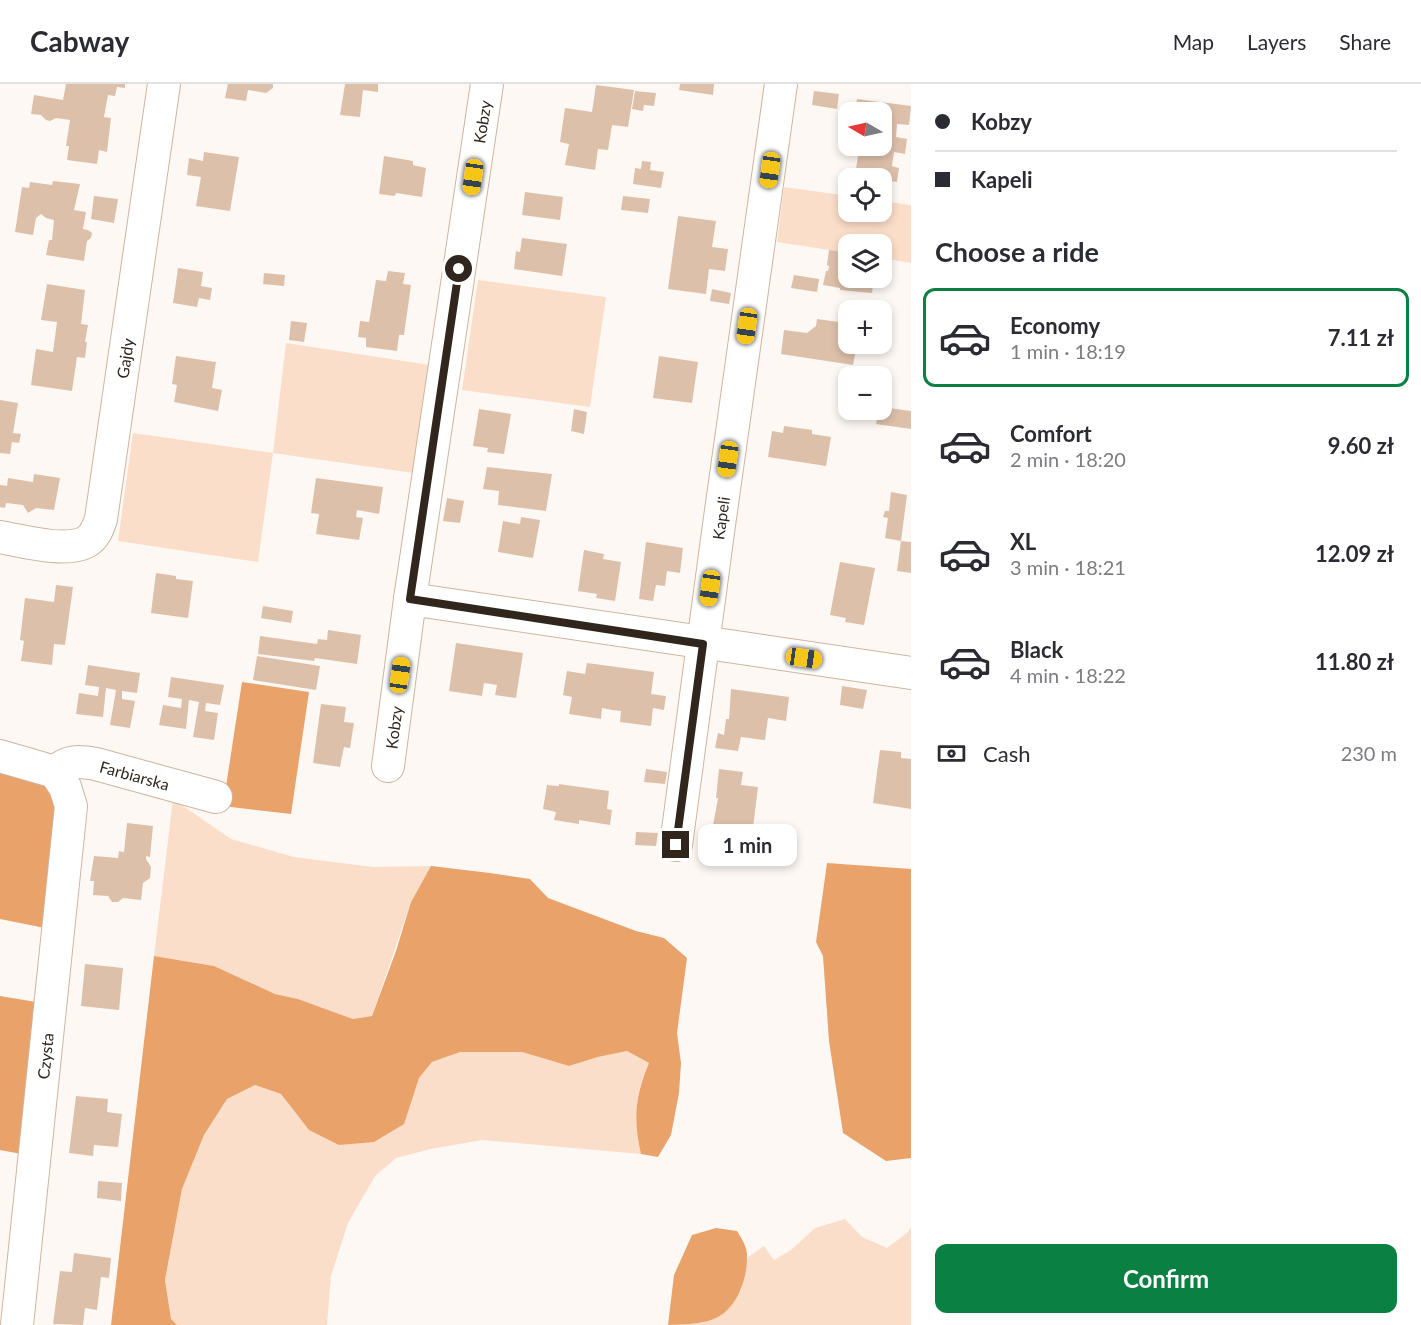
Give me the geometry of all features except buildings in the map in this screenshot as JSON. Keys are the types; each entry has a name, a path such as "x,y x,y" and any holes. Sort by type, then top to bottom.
{"street":[{"name":"Gajdy","path":"0,537 68,547 86,542 96,534 102,519 164,84"},
{"name":"Kobzy","path":"388,766 410,599 487,84"},
{"name":"Kapeli","path":"676,845 781,84"},
{"path":"410,599 911,673"},
{"path":"0,756 60,779"},
{"name":"Farbiarska","path":"60,779 63,765 77,761 96,764 216,797"},
{"name":"Czysta","path":"16,1325 71,806 60,779"}],"shaded area":[{"path":"784,187 838,194 838,222 892,222 892,202 911,205 911,263 892,260 892,234 838,234 838,251 777,242"},
{"path":"478,280 606,297 590,407 462,390"},
{"path":"286,343 430,365 414,473 273,453"},
{"path":"133,433 273,453 258,562 118,541"},
{"path":"242,682 309,692 291,814 223,806"},
{"path":"0,767 36,775 52,790 63,808 50,929 0,919"},
{"path":"173,799 231,839 294,857 373,867 431,866 411,902 372,1016 353,1019 298,999 275,994 214,966 154,956"},
{"path":"827,863 911,869 911,1158 886,1161 843,1133 829,1041 823,956 816,942"},
{"path":"431,866 530,879 548,898 636,931 664,938 687,958 677,1033 681,1063 679,1093 671,1135 658,1157 641,1154 637,1130 638,1097 649,1063 627,1051 569,1066 522,1052 460,1052 432,1062 419,1078 404,1124 374,1142 339,1145 309,1130 281,1094 255,1085 227,1099 204,1135 182,1189 165,1280 171,1319 177,1325 111,1325 154,956 214,966 275,994 298,999 353,1019 372,1016 411,902"},
{"path":"0,996 42,1003 27,1155 0,1150"},
{"path":"627,1051 649,1063 640,1086 636,1119 641,1154 482,1140 396,1158 375,1176 348,1223 331,1276 327,1325 177,1325 171,1319 165,1280 182,1189 204,1135 227,1099 255,1085 281,1094 309,1130 403,1124 419,1078 432,1062 460,1052 522,1052 569,1066"},
{"path":"845,1219 862,1237 887,1248 911,1227 911,1325 668,1325 701,1323 741,1290 748,1257 764,1246 774,1260 791,1250 815,1228"},
{"path":"716,1228 737,1231 746,1247 746,1273 738,1295 724,1313 711,1320 668,1325 674,1275 692,1235"}],"route":[{"path":"459,269 410,599 703,644 676,845"}]}
